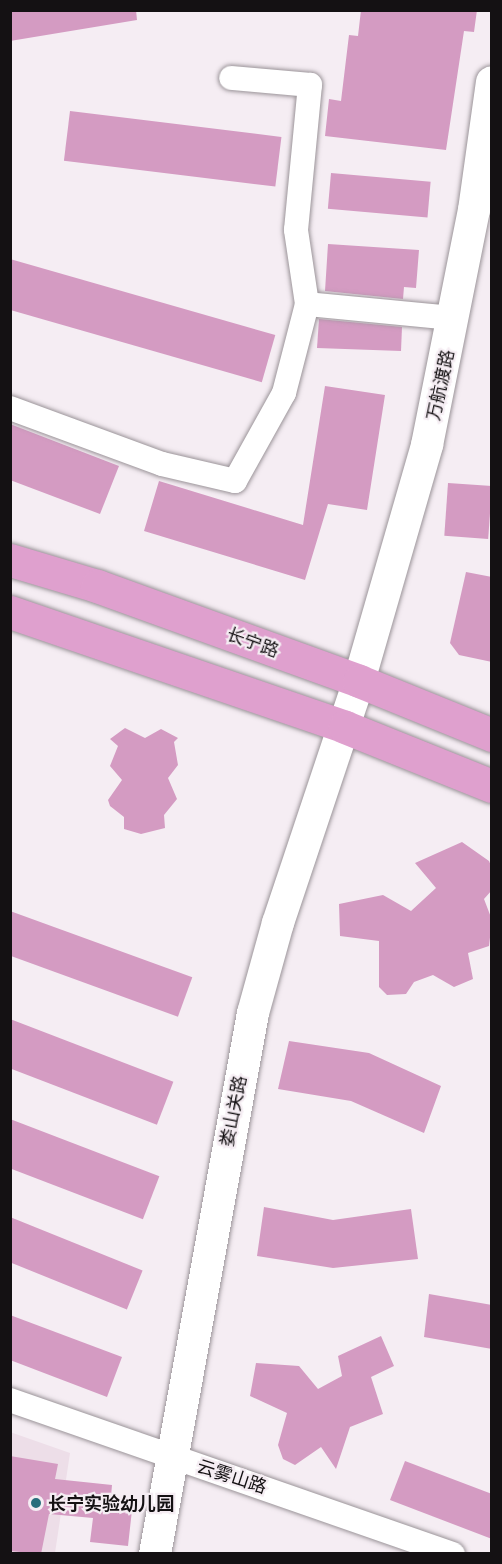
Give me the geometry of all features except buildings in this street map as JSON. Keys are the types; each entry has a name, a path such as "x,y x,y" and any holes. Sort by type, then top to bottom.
{"main road":[{"name":"长宁路","path":"10,560 97,585 359,681 492,735"},
{"path":"10,612 345,727 492,786"}],"street":[{"path":"10,408 162,464 235,482 284,393 307,304 296,230 310,86 231,78"},
{"name":"万航渡路","path":"359,681 427,445 453,318 492,82"},
{"path":"307,304 453,318"},
{"name":"娄山关路","path":"155,1554 253,1013 278,923 359,681"},
{"name":"云雾山路","path":"10,1400 453,1554"}],"shaded area":[{"name":"长宁实验幼儿园","path":"10,1432 70,1453 55,1553 11,1553"}],"place":[{"name":"长宁实验幼儿园","path":"36,1503"}]}
